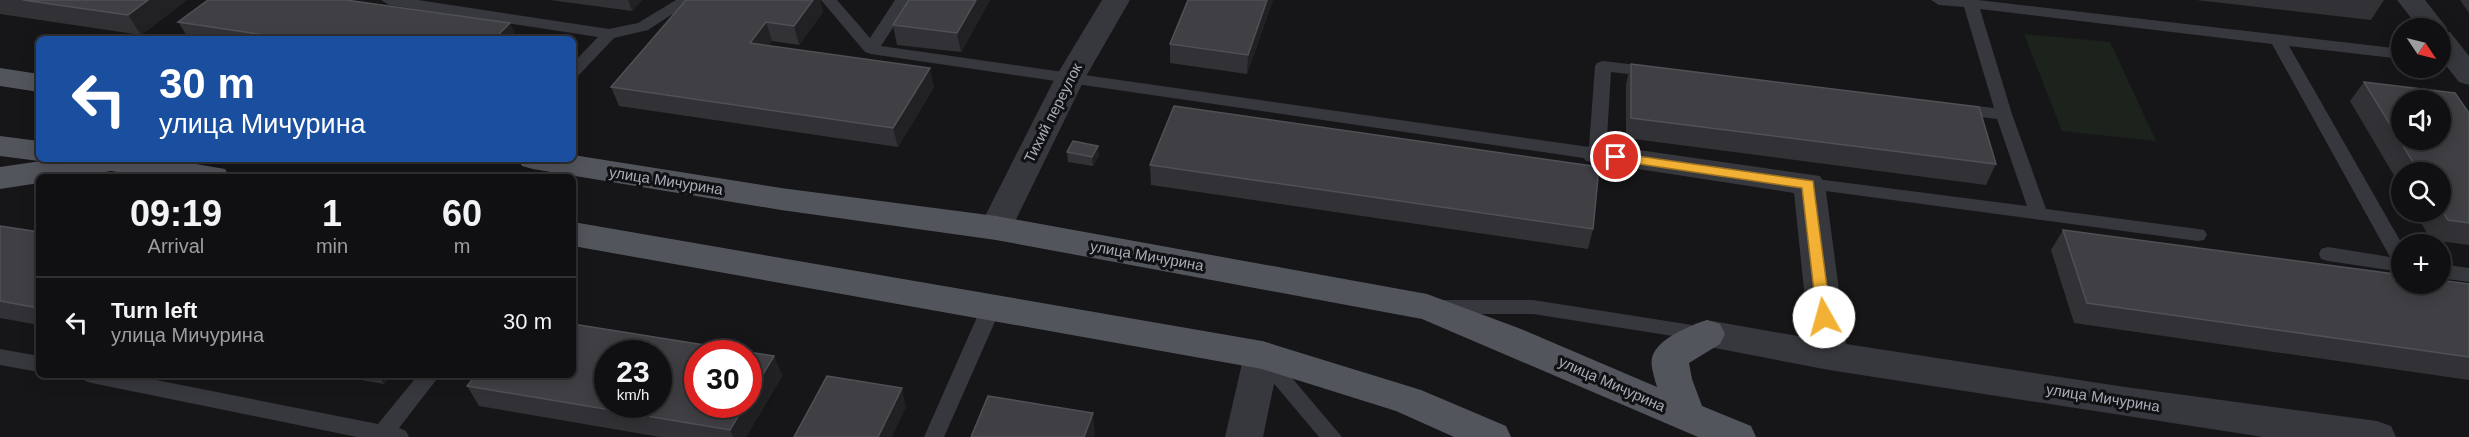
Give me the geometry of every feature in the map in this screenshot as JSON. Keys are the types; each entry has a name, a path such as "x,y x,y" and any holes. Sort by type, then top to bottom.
{"main road":[{"path":"0,77 36,83"},
{"path":"0,146 36,151"},
{"path":"0,178 93,162"},
{"path":"118,162 195,174"},
{"name":"улица Мичурина","path":"552,162 780,199 996,228 1427,307 1508,339 1737,437"},
{"path":"576,235 1262,355 1408,400 1492,437"},
{"path":"1687,416 1673,379 1670,359 1683,347 1707,334"}],"street":[{"name":"Тихий переулок","path":"996,228 1070,78 1116,0"},
{"path":"2411,0 2425,18"},
{"path":"1597,154 1809,184 1828,356"},
{"name":"улица Мичурина","path":"1707,334 1828,356 2254,421 2377,437"},
{"path":"1244,437 1262,355"}],"lane":[{"path":"389,0 609,34 643,27 686,0"},
{"path":"829,0 871,49 1597,154 1603,66 1674,74"},
{"path":"871,49 903,0"},
{"path":"1939,0 2391,53"},
{"path":"1971,4 2004,114 2038,214"},
{"path":"576,69 609,34"},
{"path":"2278,40 2391,243"},
{"path":"1945,107 2004,114"},
{"path":"1809,184 2198,235"},
{"path":"2328,254 2391,262"},
{"path":"2451,273 2469,275"},
{"path":"1427,307 1533,307 1707,334"},
{"path":"934,437 991,308"},
{"path":"1262,355 1332,437"},
{"path":"0,357 36,363"},
{"path":"107,378 391,436 428,378"}],"shaded area":[{"path":"2024,34 2110,42 2156,141 2062,131"}],"building":[{"path":"23,0 148,0 128,15"},
{"path":"208,0 346,0 510,23 497,36 272,36 178,22"},
{"path":"686,0 813,0 794,26 766,22 750,43 930,68 893,128 611,87"},
{"path":"909,0 976,0 957,33 893,25"},
{"path":"1188,0 1267,0 1248,55 1170,44"},
{"path":"1631,64 1979,107 1996,164 1631,118"},
{"path":"2364,82 2430,90 2391,90 2391,126"},
{"path":"2451,93 2455,93 2469,113 2469,223 2451,220 2451,162 2413,162 2406,150 2451,150"},
{"path":"1174,106 1599,167 1593,229 1150,165"},
{"path":"1073,141 1098,146 1092,157 1067,152"},
{"path":"0,226 36,232 36,307 0,301"},
{"path":"2063,230 2391,274 2391,294 2451,294 2451,282 2469,284 2469,357 2087,303"},
{"path":"576,324 684,342 684,418 737,418 730,430 658,418 672,418 672,340 594,340 594,407 467,386 474,378 576,378"},
{"path":"762,354 774,356 762,376"},
{"path":"827,376 902,388 878,437 794,437"},
{"path":"988,396 1093,413 1084,437 971,437"}],"route":[{"path":"1616,157 1809,184 1824,317"}]}
